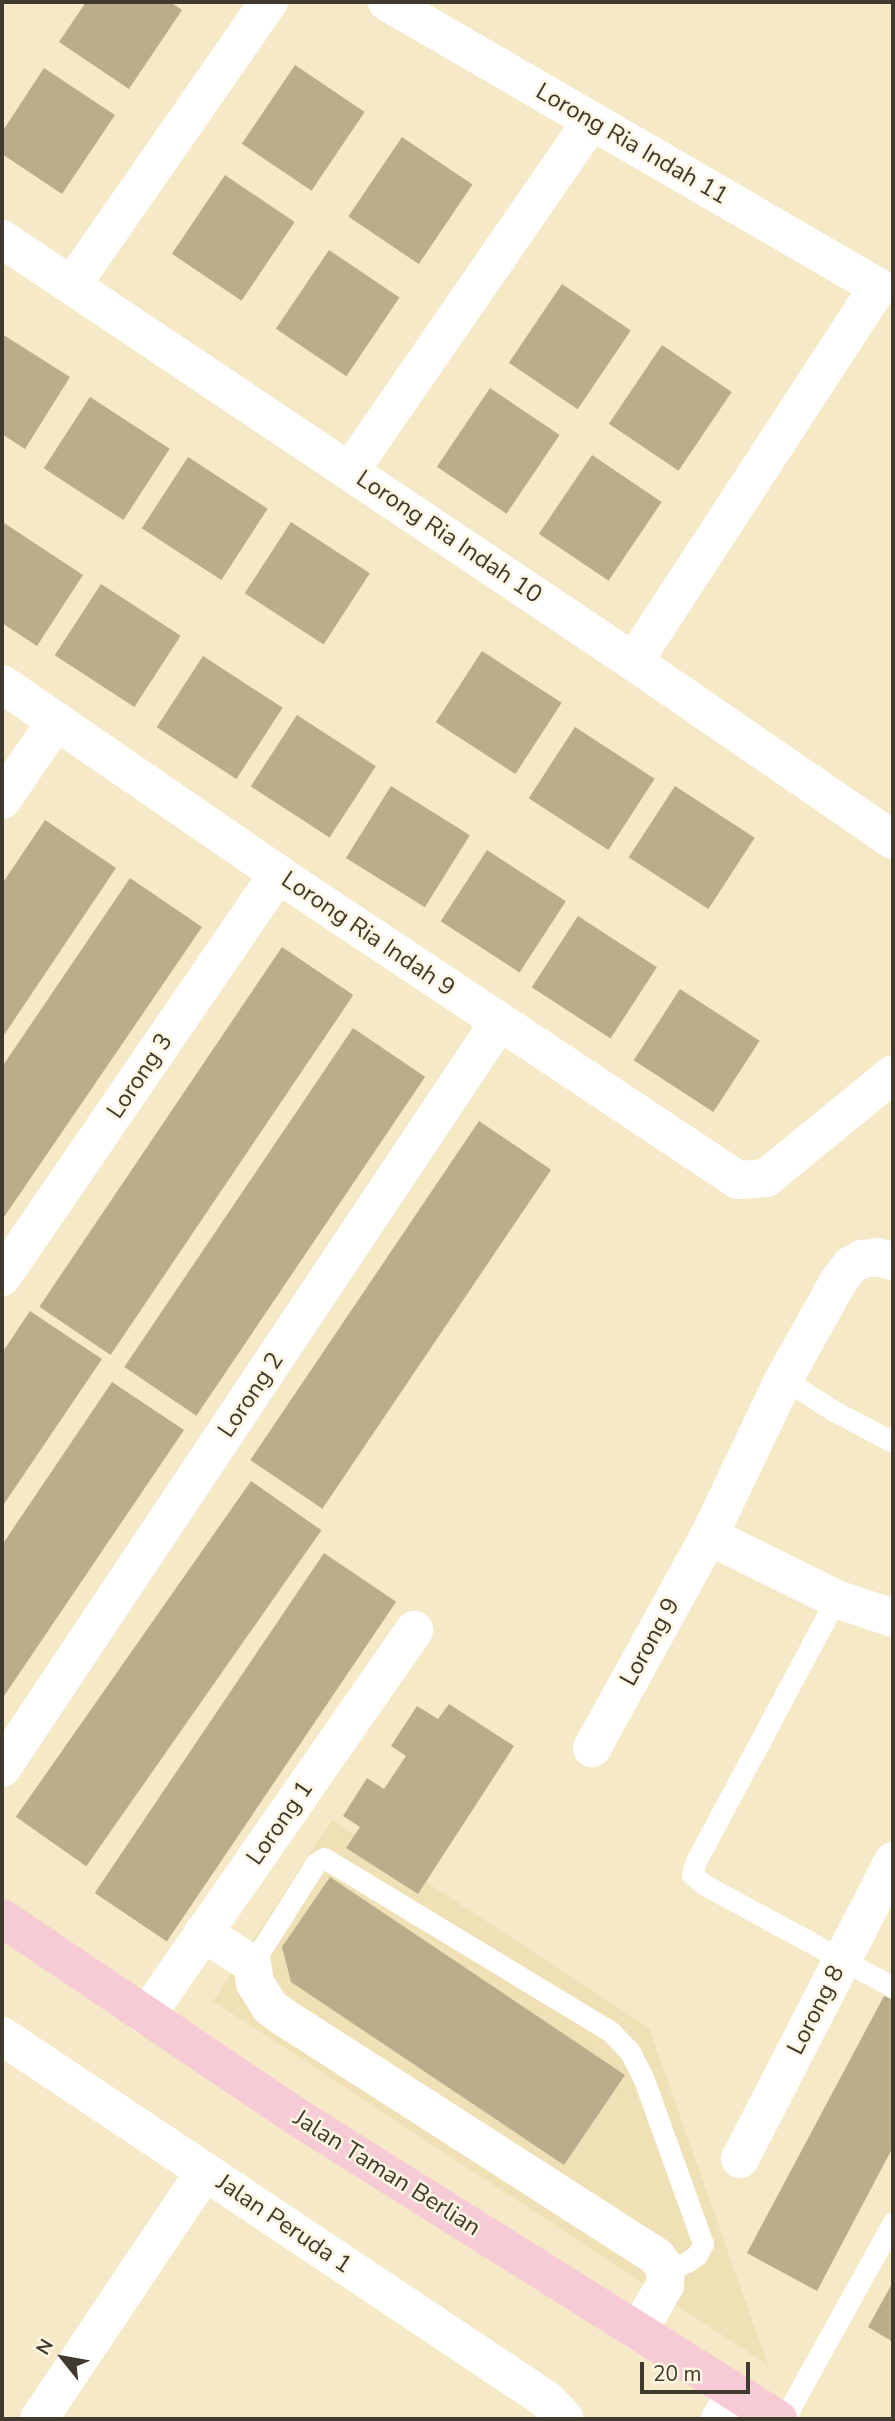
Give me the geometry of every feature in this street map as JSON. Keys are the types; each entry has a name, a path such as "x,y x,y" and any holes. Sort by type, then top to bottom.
{"street":[{"path":"72,285 269,2"},
{"name":"Lorong Ria Indah 11","path":"387,2 591,122 886,288"},
{"path":"350,471 591,122"},
{"name":"Lorong Ria Indah 10","path":"2,239 634,662 893,839"},
{"path":"634,662 886,288"},
{"name":"Lorong Ria Indah 9","path":"2,684 278,874 738,1180 766,1178 893,1073"},
{"path":"2,800 56,721"},
{"name":"Lorong 3","path":"2,1277 278,874"},
{"name":"Lorong 2","path":"2,1768 499,1022"},
{"name":"Lorong 9","path":"592,1748 709,1536 784,1379 851,1265 878,1257 893,1261"},
{"path":"709,1536 836,1599 893,1618"},
{"name":"Lorong 1","path":"146,2015 414,1630"},
{"name":"Lorong 8","path":"740,2159 893,1861"},
{"name":"Jalan Taman Berlian","path":"2,1918 305,2122 638,2332 727,2407 778,2419"},
{"path":"204,1933 252,1964 255,1983 270,2007 282,2017 657,2256 666,2270 665,2286 638,2332"},
{"name":"Jalan Peruda 1","path":"2,2036 547,2400 565,2417"},
{"path":"39,2419 205,2171"}],"lane":[{"path":"784,1379 834,1411 893,1442"},
{"path":"836,1599 696,1861 692,1874 702,1884 893,1987"},
{"path":"252,1964 316,1863 324,1858 610,2031 630,2052 643,2077 703,2244 697,2255 666,2270"},
{"path":"784,2419 893,2222"}],"shaded area":[{"path":"332,1820 649,2028 768,2365 213,2001"}],"building":[{"path":"86,2 170,2 182,10 129,89 59,42"},
{"path":"295,65 365,112 312,191 242,144"},
{"path":"44,68 115,115 62,194 2,154 2,132"},
{"path":"402,137 472,185 419,264 348,217"},
{"path":"225,175 295,222 242,301 172,254"},
{"path":"329,250 399,298 346,376 276,329"},
{"path":"562,284 631,330 578,409 509,363"},
{"path":"2,334 70,377 25,449 2,434"},
{"path":"662,345 732,392 679,471 609,424"},
{"path":"490,388 560,435 507,514 437,467"},
{"path":"90,397 170,449 123,520 44,468"},
{"path":"592,455 662,502 609,581 539,534"},
{"path":"188,457 268,509 221,580 142,528"},
{"path":"291,522 370,573 324,644 245,593"},
{"path":"4,523 83,575 37,646 2,623"},
{"path":"101,584 181,636 134,707 55,655"},
{"path":"482,651 562,703 515,774 436,722"},
{"path":"203,656 283,708 236,779 157,727"},
{"path":"297,715 376,766 330,837 251,786"},
{"path":"575,727 655,779 608,850 529,798"},
{"path":"391,786 470,835 425,907 346,858"},
{"path":"675,786 755,838 708,909 629,857"},
{"path":"45,820 116,868 2,1038 2,884"},
{"path":"487,850 566,901 520,972 441,921"},
{"path":"130,878 202,927 2,1220 2,1067"},
{"path":"578,916 657,967 611,1038 532,987"},
{"path":"282,947 353,995 111,1355 39,1307"},
{"path":"680,989 760,1041 713,1112 634,1060"},
{"path":"353,1028 425,1077 196,1416 124,1367"},
{"path":"479,1121 551,1170 322,1509 250,1460"},
{"path":"30,1311 102,1359 2,1507 2,1353"},
{"path":"112,1382 184,1430 2,1699 2,1545"},
{"path":"251,1481 321,1530 86,1866 16,1817"},
{"path":"324,1553 396,1602 167,1942 95,1893"},
{"path":"449,1704 514,1746 418,1894 346,1848 360,1827 343,1816 367,1778 384,1789 406,1756 391,1746 417,1706 438,1719"},
{"path":"330,1877 625,2075 564,2165 291,1982 282,1947"},
{"path":"884,1996 893,2000 893,2147 817,2291 747,2253"},
{"path":"893,2282 893,2342 868,2327"}]}
